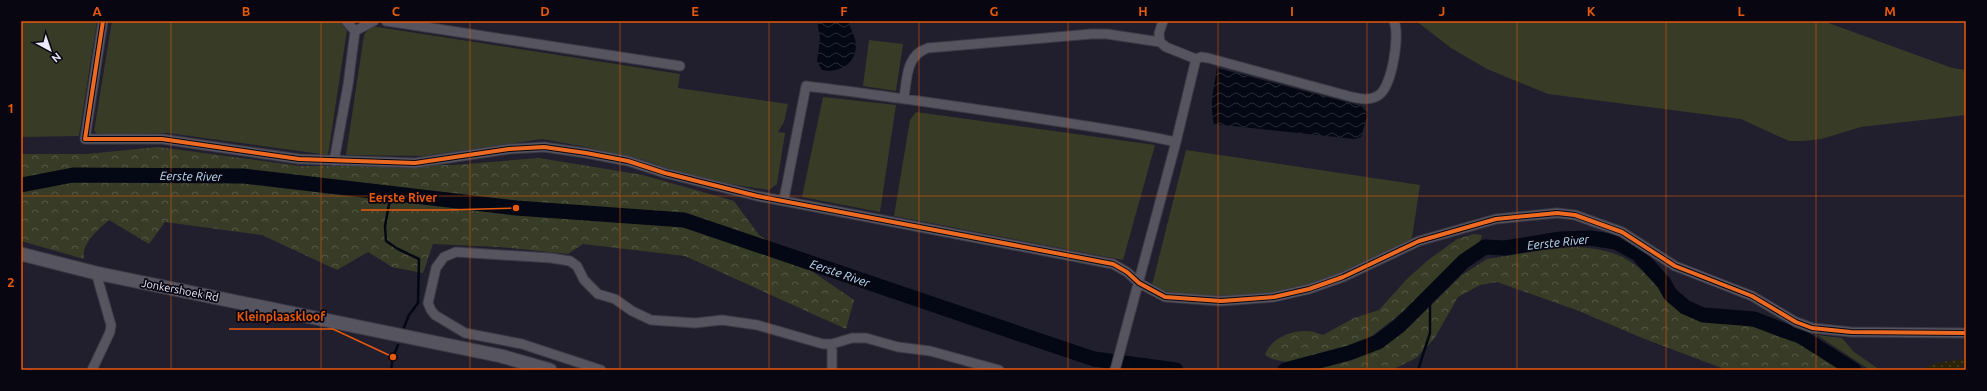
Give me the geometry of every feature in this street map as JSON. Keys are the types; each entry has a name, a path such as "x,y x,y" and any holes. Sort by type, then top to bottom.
{"street":[{"path":"103,21 85,139 162,139 299,159 334,161 415,163 509,149 544,147 586,152 628,161 720,187 1113,264 1127,272 1139,283 1158,295 1172,298 1221,301 1274,297 1309,289 1343,277 1420,241 1496,219 1556,213 1575,215 1622,232 1675,266 1752,296 1796,322 1812,328 1851,332 1966,333"},
{"path":"334,161 348,85 355,31 346,21"},
{"path":"355,31 374,21"},
{"path":"386,21 680,66"},
{"path":"1160,42 1159,33 1163,21"},
{"path":"904,98 910,63 917,54 928,48 1091,34 1107,34 1160,42 1166,47 1196,59 1201,57 1208,58 1352,97 1370,99 1380,95 1387,85 1396,36 1394,21"},
{"path":"1115,370 1176,142 1196,59"},
{"path":"784,200 806,86 904,98 1139,134 1176,142"},
{"path":"601,370 522,344 465,333 435,315 428,303 432,282 440,261 444,256 456,252 551,258 570,261 577,266 584,280 598,294 615,300 632,311 651,320 695,323 722,320 757,325 823,344 832,344 852,338 866,338 898,347 930,351 999,370"},
{"name":"Jonkershoek Rd","path":"25,257 96,273 487,353 550,370"},
{"path":"92,370 110,332 111,325 96,273"},
{"path":"832,344 832,370"}],"green space":[{"path":"21,21 97,21 79,136 21,137"},
{"path":"112,21 340,22 347,30 328,155 168,133 99,135 94,131"},
{"path":"1416,21 1823,21 1952,68 1966,70 1966,115 1861,127 1821,139 1789,141 1741,119 1548,94 1487,69 1451,48"},
{"path":"371,26 680,74 678,88 788,104 784,122 778,132 785,133 777,184 769,190 723,183 673,170 644,160 542,139 424,156 346,155 364,35"},
{"path":"869,40 903,44 896,91 863,86"},
{"path":"823,97 896,105 880,212 802,197"},
{"path":"916,112 1155,145 1123,260 894,216 910,120"},
{"path":"158,147 300,166 454,165 539,158 643,175 734,201 759,235 854,300 846,329 685,256 583,244 568,254 500,247 433,244 423,273 392,267 368,252 337,270 262,235 165,222 149,244 109,220 88,242 85,247 84,259 21,241 21,154 87,154"},
{"path":"1186,150 1420,185 1412,238 1409,242 1345,271 1318,282 1287,291 1250,296 1212,296 1156,290 1152,285"},
{"path":"1474,234 1482,235 1480,241 1410,306 1368,339 1320,357 1286,362 1272,359 1265,355 1272,344 1282,336 1302,331 1314,332 1323,335 1354,318 1379,310 1407,279 1427,261 1457,239"},
{"path":"1576,247 1603,250 1633,263 1651,280 1671,304 1684,314 1698,320 1743,325 1769,331 1807,348 1841,370 1727,370 1642,338 1579,311 1497,282 1480,285 1458,297 1434,339 1416,358 1392,370 1312,370 1379,345 1406,330 1462,275 1487,259 1550,249"},
{"path":"1817,335 1842,338 1854,352 1880,370 1870,370"}],"sand":[{"path":"1966,359 1961,370 1924,370 1927,367 1937,363"}],"water":[{"path":"817,21 848,21 855,39 856,47 852,60 842,68 829,71 822,70 817,61 820,39"},
{"path":"1217,68 1361,106 1368,113 1361,137 1355,139 1214,124 1212,103"}],"waterway":[{"name":"Eerste River","path":"21,185 73,175 243,176 516,208 684,220 1094,359 1176,370"},
{"path":"391,194 385,226 386,241 398,249 419,259 418,303 409,315 403,330"},
{"name":"Eerste River","path":"1285,370 1349,353 1378,342 1399,326 1464,261 1485,247 1505,248 1561,239 1590,238 1616,242 1638,254 1664,283 1670,294 1685,307 1703,315 1754,319 1800,336 1854,370"},
{"path":"1418,370 1430,333 1430,296"},
{"path":"391,370 393,357 398,345"}],"cycle path":[{"path":"103,21 85,139 162,139 299,159 415,163 509,149 544,147 628,161 665,173 757,196 1113,264 1127,272 1139,283 1165,297 1221,301 1274,297 1309,289 1343,277 1419,241 1496,219 1557,213 1575,215 1622,232 1675,266 1752,296 1796,322 1812,328 1851,332 1966,333"}],"place":[{"name":"Eerste River","path":"516,208"},
{"name":"Kleinplaaskloof","path":"393,357"}]}
